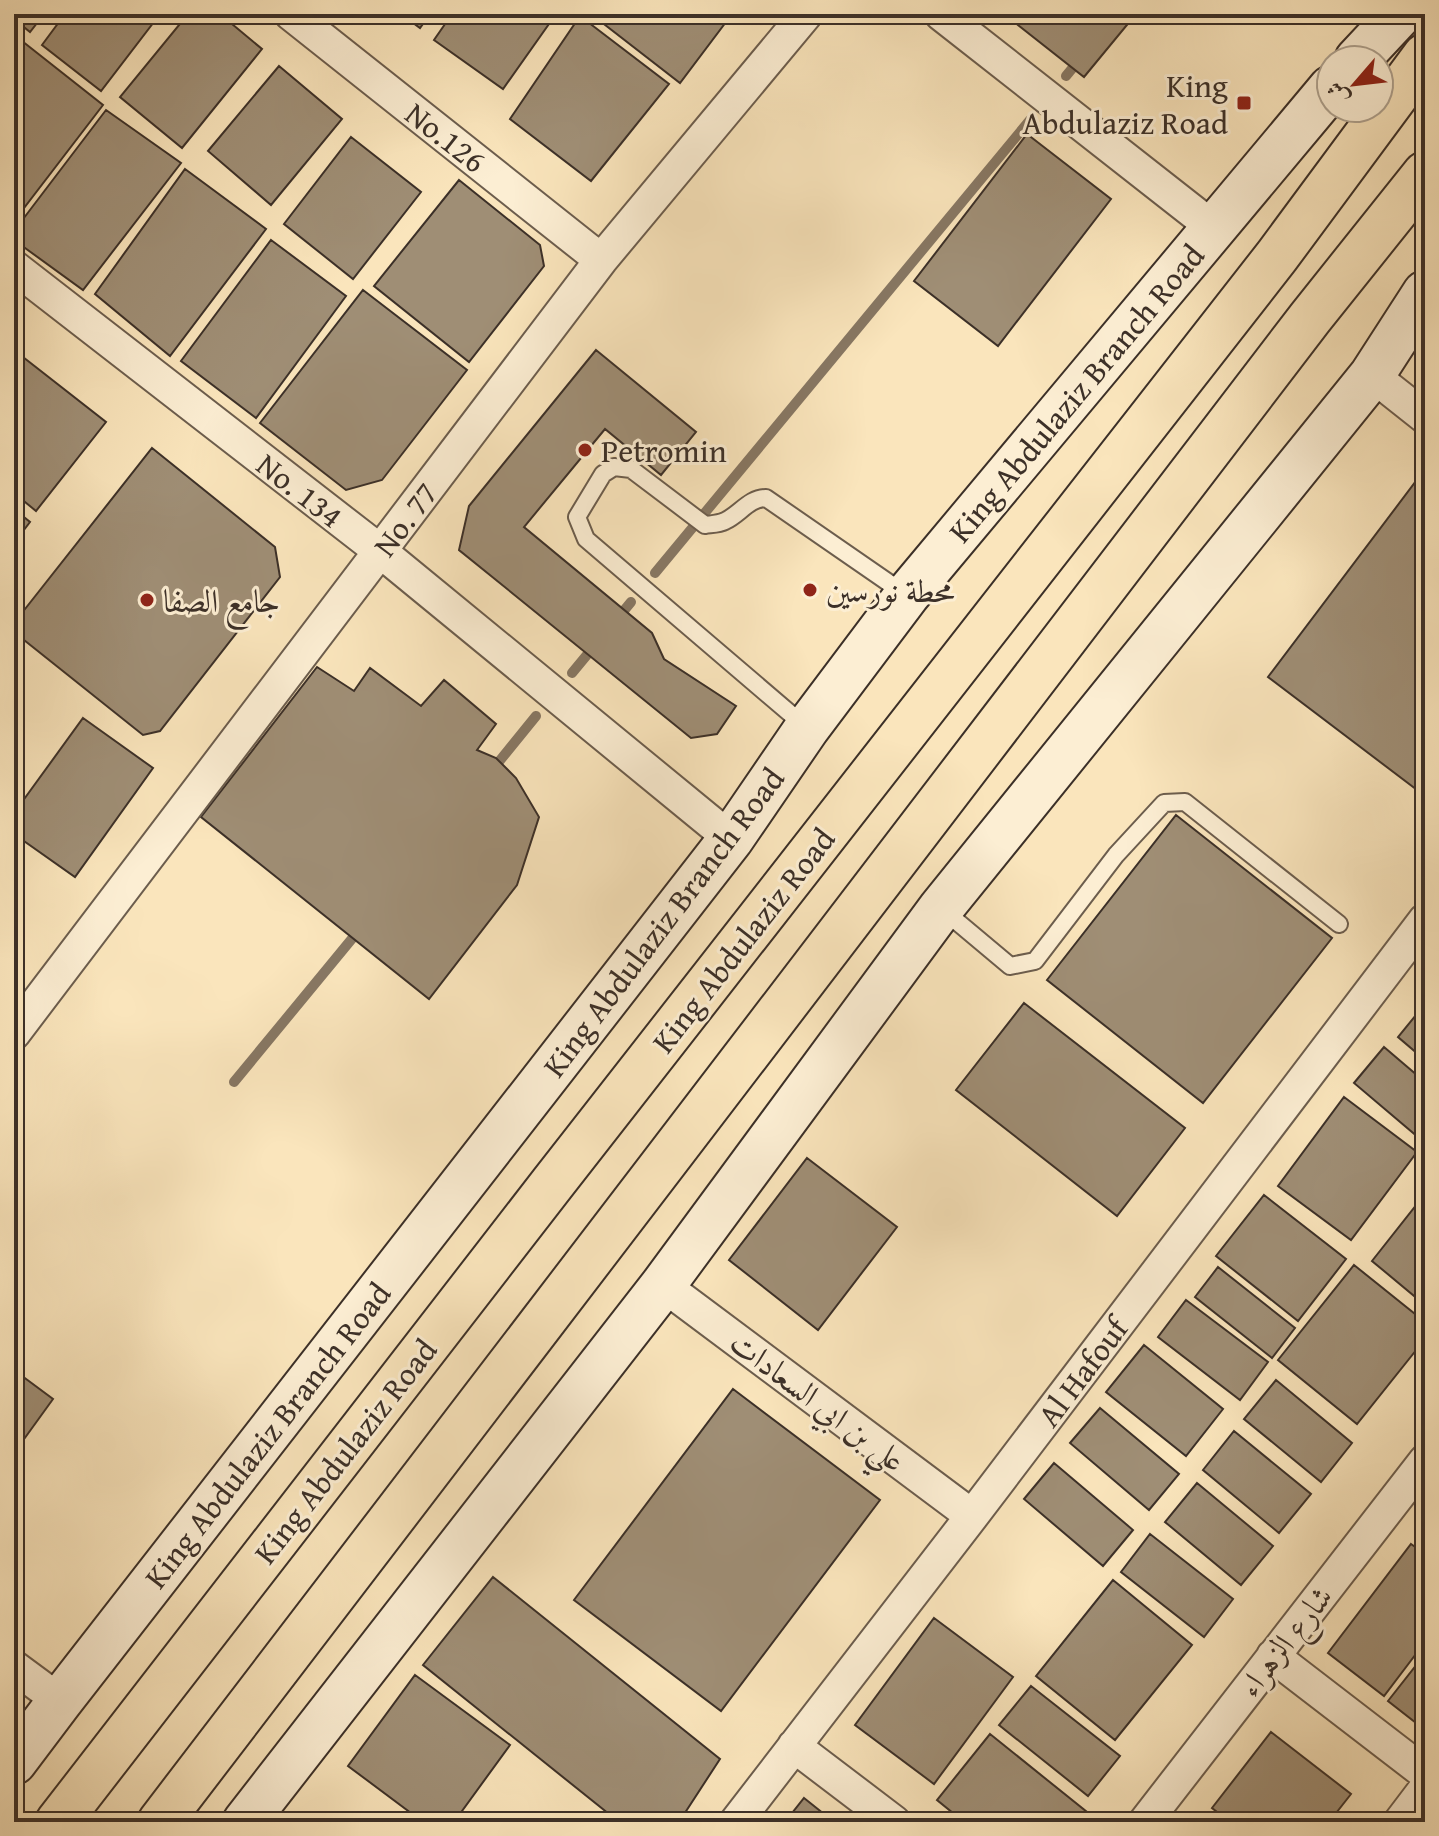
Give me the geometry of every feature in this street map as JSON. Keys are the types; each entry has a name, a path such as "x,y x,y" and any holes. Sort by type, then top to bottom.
{"main road":[{"name":"King Abdulaziz Branch Road","path":"1359,44 1378,14"},
{"path":"1372,44 1400,14"},
{"name":"King Abdulaziz Road","path":"58,1822 1277,256 1425,56"},
{"name":"King Abdulaziz Branch Road","path":"18,1751 731,839 807,728 907,595 1315,105"},
{"path":"160,1822 1310,318 1425,174"},
{"path":"245,1822 663,1285 941,908 1372,375 1425,293"},
{"path":"175,1822 216,1748"}],"street":[{"name":"No.126","path":"291,14 601,260"},
{"name":"No. 77","path":"14,1033 601,260 806,14"},
{"path":"941,14 1215,229"},
{"name":"No. 134","path":"14,267 380,551 731,839"},
{"path":"1372,375 1425,417"},
{"name":"Al Hafouf","path":"736,1822 1425,920"},
{"name":"علي بن ابي السعادات","path":"663,1285 972,1516"},
{"name":"شارع الزهراء","path":"1145,1822 1425,1461"},
{"path":"1273,1656 1425,1773"},
{"path":"14,1667 60,1701"},
{"path":"794,1746 894,1822"},
{"path":"1400,1822 1425,1789"}],"lane":[{"path":"807,728 586,539 577,517 603,474 614,467 631,469 705,525 721,523 755,499 766,498 907,595"},
{"path":"941,908 1010,966 1035,961 1116,855 1164,803 1185,802 1339,924"}],"building":[{"path":"14,14 44,14 30,32 14,19"},
{"path":"65,14 160,14 101,91 42,45"},
{"path":"188,14 220,14 262,49 182,148 120,97"},
{"path":"401,14 430,14 420,28"},
{"path":"452,14 556,14 503,89 434,40"},
{"path":"591,14 732,14 680,83"},
{"path":"1004,14 1136,14 1084,77"},
{"path":"580,16 669,84 591,181 510,119"},
{"path":"22,41 103,105 14,221 14,52"},
{"path":"279,66 342,119 271,205 208,151"},
{"path":"106,110 181,163 83,290 14,240 14,231"},
{"path":"1027,134 1111,199 998,346 914,281"},
{"path":"351,137 421,192 353,279 284,224"},
{"path":"185,169 266,229 170,356 95,294"},
{"path":"459,180 540,245 544,266 469,362 374,286"},
{"path":"271,240 346,296 256,418 181,361"},
{"path":"363,290 467,370 382,480 346,490 260,423"},
{"path":"14,350 106,422 36,511 14,493"},
{"path":"596,350 696,432 661,475 605,429 524,527 652,633 664,659 736,706 717,734 691,738 459,550 469,506"},
{"name":"جامع الصفا","path":"152,448 275,547 280,577 160,731 143,735 14,632 14,623"},
{"path":"1416,481 1425,488 1425,796 1268,677"},
{"path":"14,509 30,522 14,543"},
{"path":"317,667 354,691 370,668 421,706 444,680 496,724 477,750 496,758 516,778 539,817 517,885 429,999 201,817"},
{"path":"83,718 153,768 75,877 14,834 14,813"},
{"path":"1176,815 1332,938 1203,1103 1047,980"},
{"path":"1024,1003 1185,1128 1117,1216 956,1090"},
{"path":"1425,1004 1425,1060 1398,1037"},
{"path":"1384,1047 1425,1082 1425,1143 1354,1083"},
{"path":"1344,1097 1417,1152 1351,1240 1278,1186"},
{"path":"807,1158 897,1227 818,1330 729,1260"},
{"path":"1425,1194 1425,1305 1372,1261"},
{"path":"1264,1195 1346,1259 1298,1321 1216,1256"},
{"path":"1354,1265 1425,1322 1425,1339 1357,1424 1278,1360"},
{"path":"1218,1267 1295,1328 1272,1358 1195,1297"},
{"path":"1186,1300 1268,1362 1240,1400 1158,1337"},
{"path":"1144,1345 1223,1409 1186,1456 1106,1392"},
{"path":"14,1370 53,1399 14,1453"},
{"path":"1276,1380 1352,1443 1321,1482 1244,1419"},
{"path":"733,1389 880,1500 721,1711 574,1600"},
{"path":"1100,1408 1179,1474 1149,1510 1070,1443"},
{"path":"1234,1431 1311,1494 1279,1533 1203,1470"},
{"path":"1054,1463 1133,1530 1103,1566 1024,1499"},
{"path":"1197,1483 1273,1546 1241,1585 1165,1522"},
{"path":"1150,1534 1233,1599 1204,1637 1121,1572"},
{"path":"1411,1544 1425,1554 1425,1642 1384,1696 1328,1653"},
{"path":"493,1577 720,1759 679,1822 619,1822 423,1665"},
{"path":"1113,1580 1192,1645 1115,1740 1036,1676"},
{"path":"934,1618 1013,1677 934,1784 855,1725"},
{"path":"1425,1654 1425,1730 1388,1701"},
{"path":"415,1675 510,1745 454,1822 423,1822 348,1766"},
{"path":"1031,1686 1120,1756 1088,1796 999,1725"},
{"path":"1271,1732 1351,1794 1329,1822 1230,1822 1212,1808"},
{"path":"990,1734 1087,1812 1079,1822 964,1822 937,1800"},
{"path":"804,1798 834,1822 785,1822"}],"waterway":[{"path":"1066,76 1080,59"},
{"path":"655,573 1030,120"},
{"path":"617,619 631,602"},
{"path":"572,673 596,644"},
{"path":"493,769 536,716"},
{"path":"234,1082 360,929"}],"place":[{"name":"King Abdulaziz Road","path":"1244,103"},
{"name":"Petromin","path":"585,450"},
{"name":"محطة نورسين","path":"810,590"},
{"name":"جامع الصفا","path":"147,600"}]}
